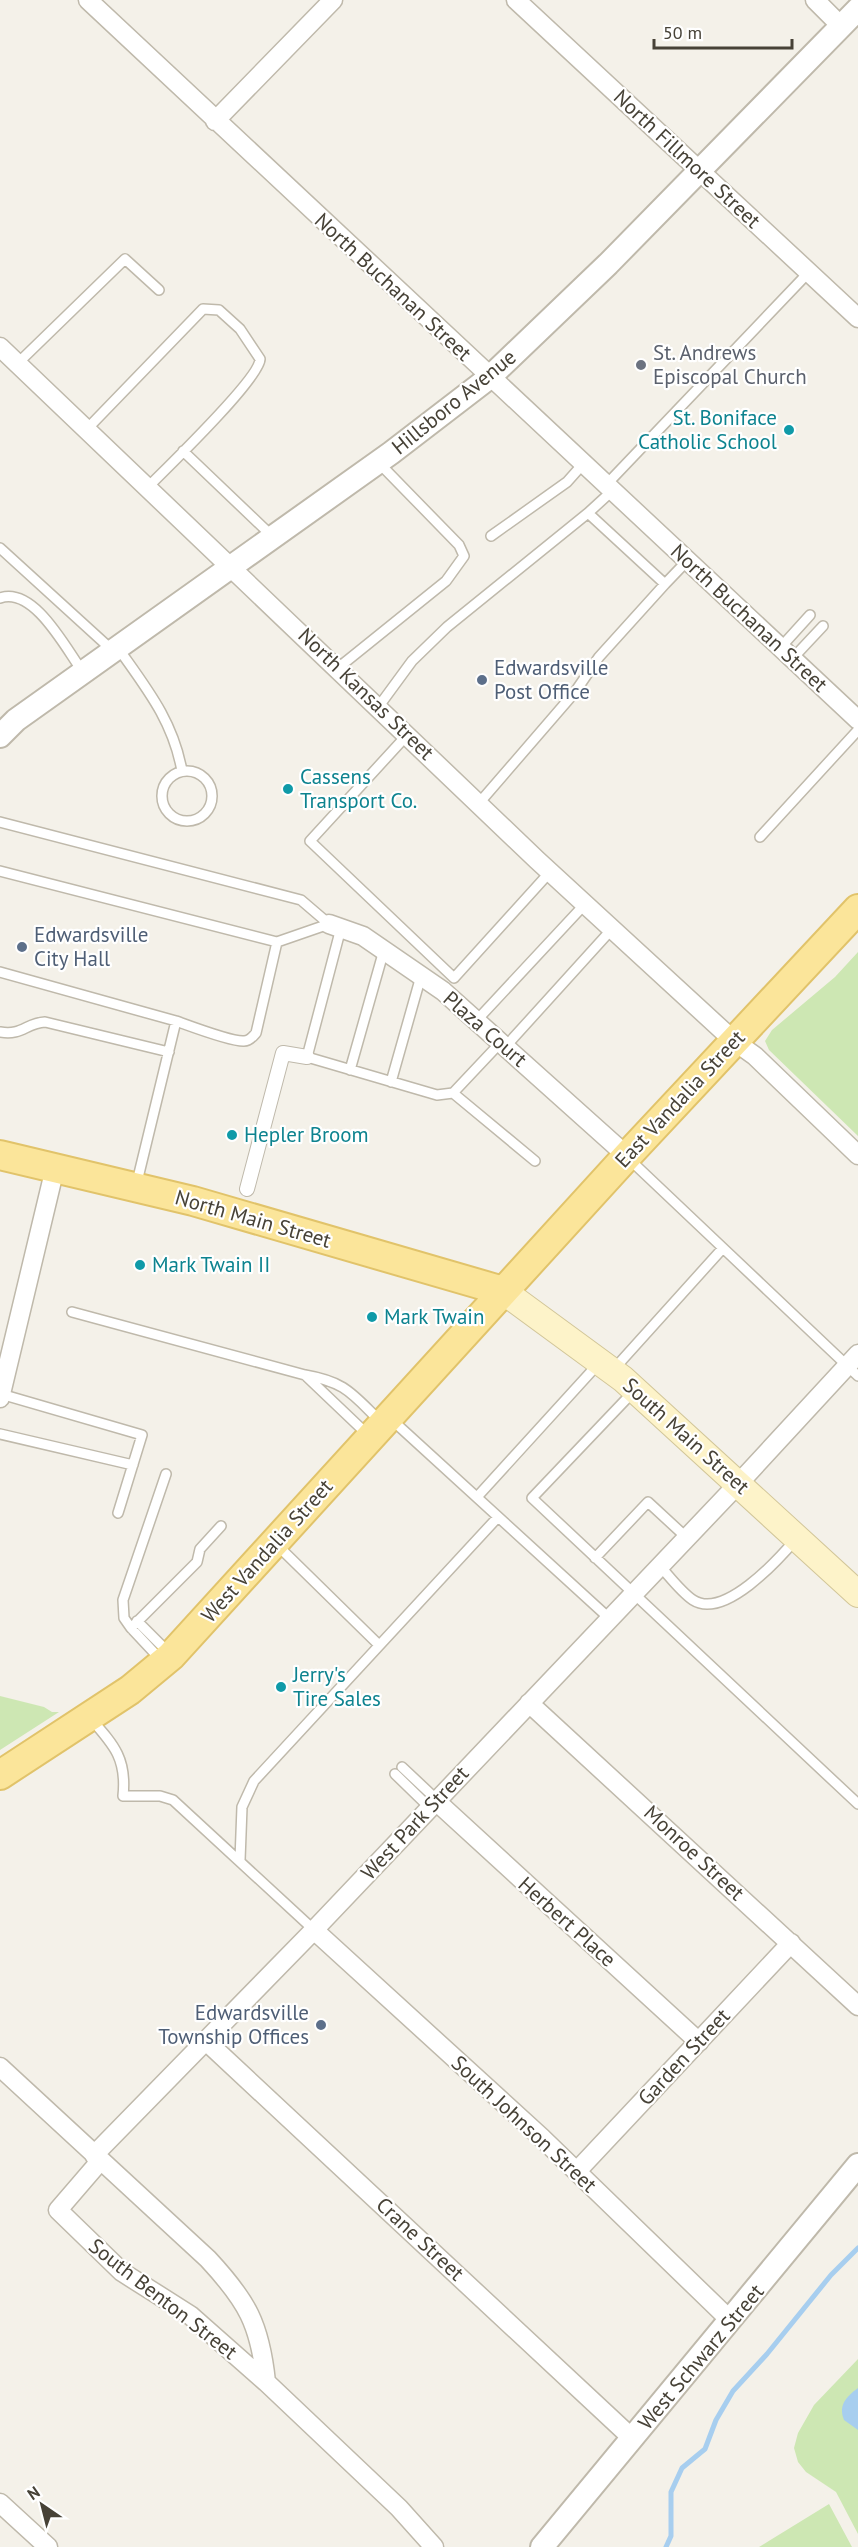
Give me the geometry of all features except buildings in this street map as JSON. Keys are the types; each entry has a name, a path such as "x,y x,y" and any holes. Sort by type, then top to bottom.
{"main road":[{"name":"East Vandalia Street","path":"503,1291 858,909"},
{"name":"North Main Street","path":"0,1155 193,1201 503,1291"},
{"name":"South Main Street","path":"503,1291 607,1366 857,1590"},
{"name":"West Vandalia Street","path":"0,1775 90,1718 167,1659 503,1291"}],"street":[{"name":"North Buchanan Street","path":"88,0 858,720"},
{"path":"215,121 333,0"},
{"name":"North Fillmore Street","path":"516,0 858,318"},
{"path":"815,0 842,27"},
{"name":"Hillsboro Avenue","path":"1,732 378,462 490,376 527,344 858,9"},
{"name":"North Kansas Street","path":"0,347 480,802 550,872 734,1041 755,1056 858,1155"},
{"name":"Plaza Court","path":"335,926 363,936 421,976 449,985 477,1020 627,1156"},
{"path":"247,1189 283,1053 307,1057"},
{"path":"1,1391 55,1168"},
{"name":"West Park Street","path":"98,2157 739,1483 855,1365"},
{"name":"Monroe Street","path":"529,1703 858,2006"},
{"name":"Herbert Place","path":"434,1803 699,2042"},
{"name":"South Johnson Street","path":"314,1930 577,2171 731,2321"},
{"name":"Garden Street","path":"577,2171 791,1943"},
{"name":"Crane Street","path":"206,2041 633,2439"},
{"path":"0,2067 98,2157"},
{"name":"South Benton Street","path":"266,2382 263,2349 256,2327 244,2304 208,2259 98,2157 57,2210 122,2272 190,2315 266,2382 399,2508 434,2547"},
{"name":"West Schwarz Street","path":"542,2547 858,2165"},
{"path":"0,2503 48,2547"}],"lane":[{"path":"18,363 124,259 159,290"},
{"path":"379,706 412,661 447,627 588,513 809,272"},
{"path":"87,429 203,309 219,310 240,329 260,362 240,391 148,487"},
{"path":"183,451 273,537"},
{"path":"338,668 446,581 464,556 459,545 378,462"},
{"path":"491,536 567,482 583,464"},
{"path":"588,513 665,584"},
{"path":"0,548 116,650 165,715 177,744 182,771"},
{"path":"480,802 575,692 599,657 687,561"},
{"path":"0,598 9,595 23,599 36,607 83,672"},
{"path":"787,653 810,615"},
{"path":"787,653 823,626"},
{"path":"760,837 858,730"},
{"path":"408,734 310,841 449,985 550,872"},
{"path":"182,771 198,774 204,778 212,792 212,801 204,815 189,821 173,817 163,804 161,796 168,780 182,771"},
{"path":"0,822 301,900 335,926"},
{"path":"0,871 278,942 335,926"},
{"path":"477,1020 585,904"},
{"path":"335,926 307,1057 437,1095 453,1093 504,1043 612,929"},
{"path":"0,972 244,1041 256,1033 278,942"},
{"path":"350,1070 384,950"},
{"path":"391,1082 421,976"},
{"path":"136,1187 176,1021"},
{"path":"0,1032 17,1034 36,1022 45,1022 169,1052"},
{"path":"453,1093 535,1161"},
{"path":"627,1156 723,1248 855,1365"},
{"path":"477,1497 723,1248"},
{"path":"72,1312 305,1375 332,1380 348,1390 381,1426"},
{"path":"305,1375 381,1426 477,1497 610,1619"},
{"path":"634,1390 532,1498 858,1804"},
{"path":"1,1391 142,1435 118,1512"},
{"path":"0,1434 133,1465"},
{"path":"166,1474 123,1600 124,1618 134,1625 167,1659"},
{"path":"595,1558 648,1502 687,1538"},
{"path":"240,1860 242,1807 254,1781 498,1517"},
{"path":"134,1625 196,1562 200,1549 221,1526"},
{"path":"660,1566 694,1601 711,1603 729,1599 758,1578 797,1537"},
{"path":"275,1543 379,1645"},
{"path":"90,1718 116,1749 124,1766 123,1796 160,1796 173,1800 314,1930"},
{"path":"398,1770 434,1803"}],"green space":[{"path":"858,952 858,1136 769,1050 765,1041 772,1030 835,977"},
{"path":"0,1696 44,1707 52,1712 59,1712 0,1750"},
{"path":"858,2359 858,2534 836,2492 806,2472 798,2462 794,2448 798,2433 814,2405"},
{"path":"829,2504 852,2547 759,2547"}],"water":[{"path":"858,2388 858,2430 844,2420 842,2410 847,2398"}],"waterway":[{"path":"666,2547 671,2536 671,2492 682,2468 705,2449 716,2420 733,2391 767,2354 831,2275 858,2248"}],"place":[{"name":"St. Andrews Episcopal Church","path":"641,365"},
{"name":"St. Boniface Catholic School","path":"789,430"},
{"name":"Edwardsville Post Office","path":"482,680"},
{"name":"Cassens Transport Co.","path":"288,789"},
{"name":"Edwardsville City Hall","path":"22,947"},
{"name":"Hepler Broom","path":"232,1135"},
{"name":"Mark Twain II","path":"140,1265"},
{"name":"Mark Twain","path":"372,1317"},
{"name":"Jerry's Tire Sales","path":"281,1687"},
{"name":"Edwardsville Township Offices","path":"321,2025"}]}
